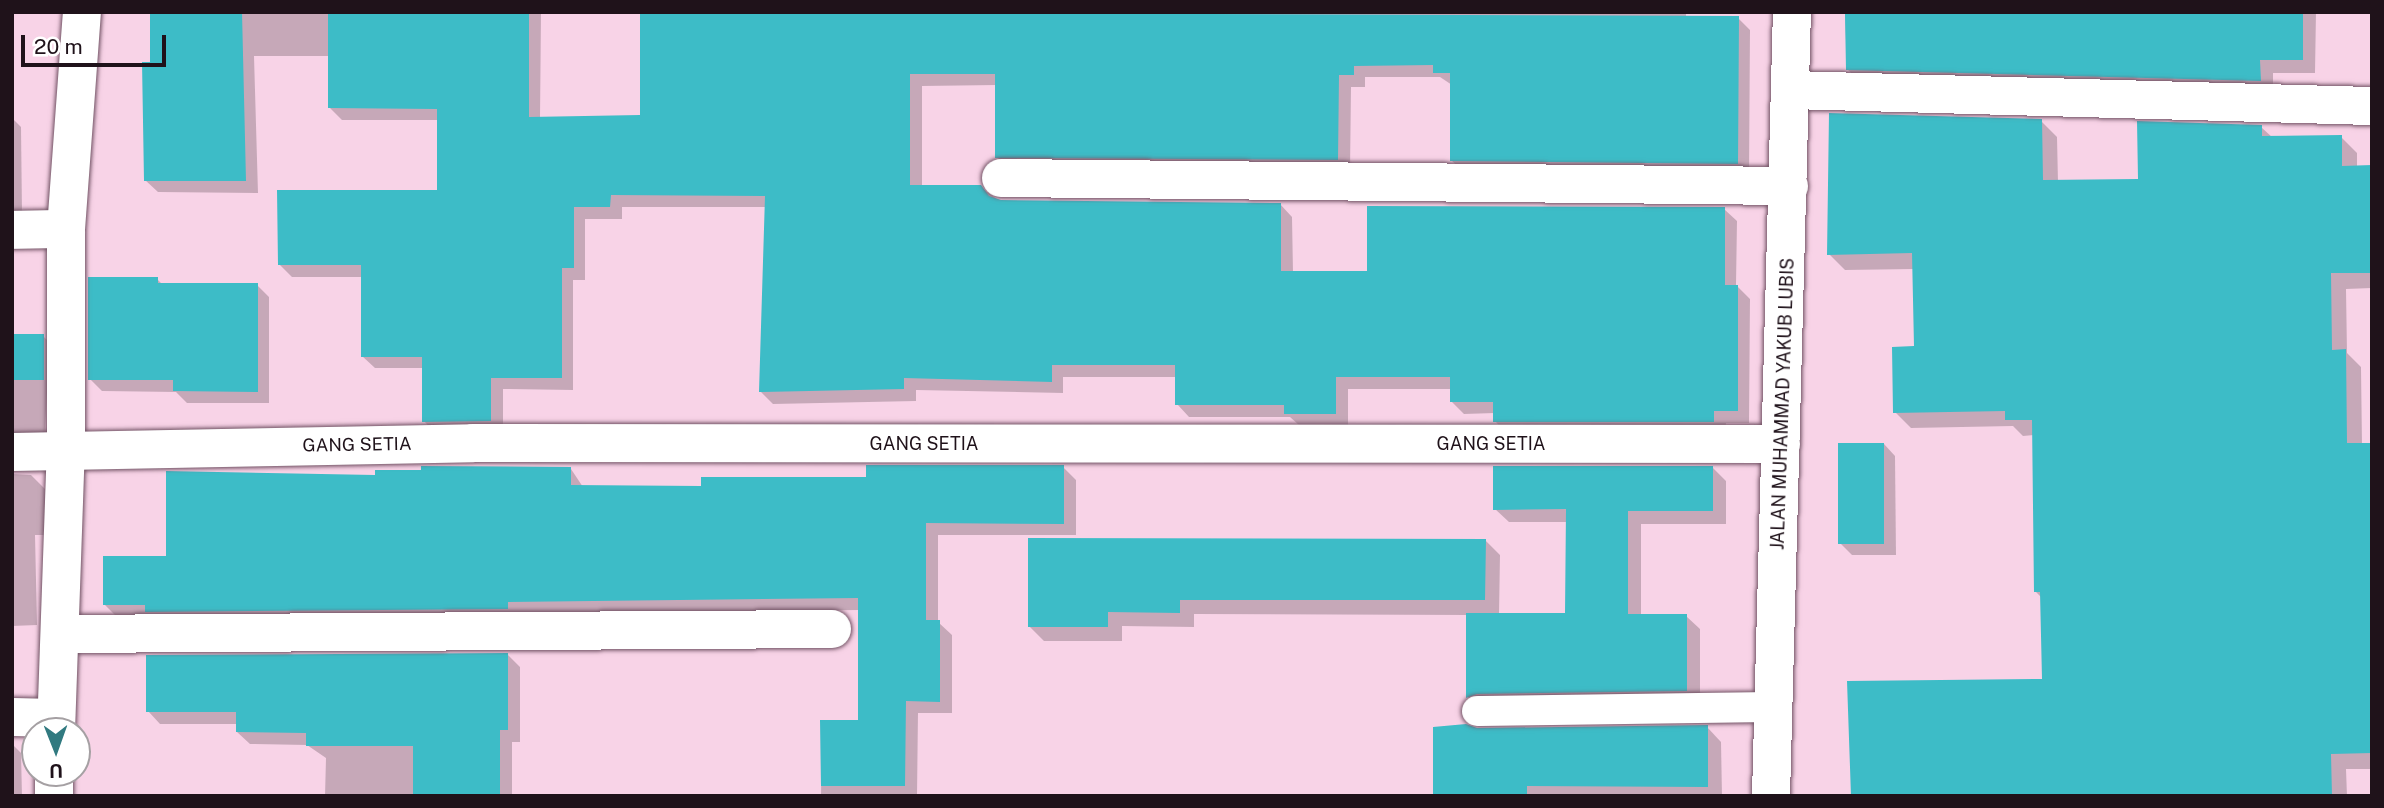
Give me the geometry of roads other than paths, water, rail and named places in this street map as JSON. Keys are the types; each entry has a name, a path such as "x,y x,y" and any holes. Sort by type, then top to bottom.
{"street":[{"path":"56,717 66,451 66,229 82,12"},
{"name":"JALAN MUHAMMAD YAKUB LUBIS","path":"1770,796 1789,186 1791,12"},
{"path":"1791,90 2372,106"},
{"path":"1001,178 1789,186"},
{"path":"12,230 66,229"},
{"name":"GANG SETIA","path":"12,452 473,443 1781,444"},
{"path":"60,634 832,629"}],"lane":[{"path":"1477,711 1774,707"}]}
